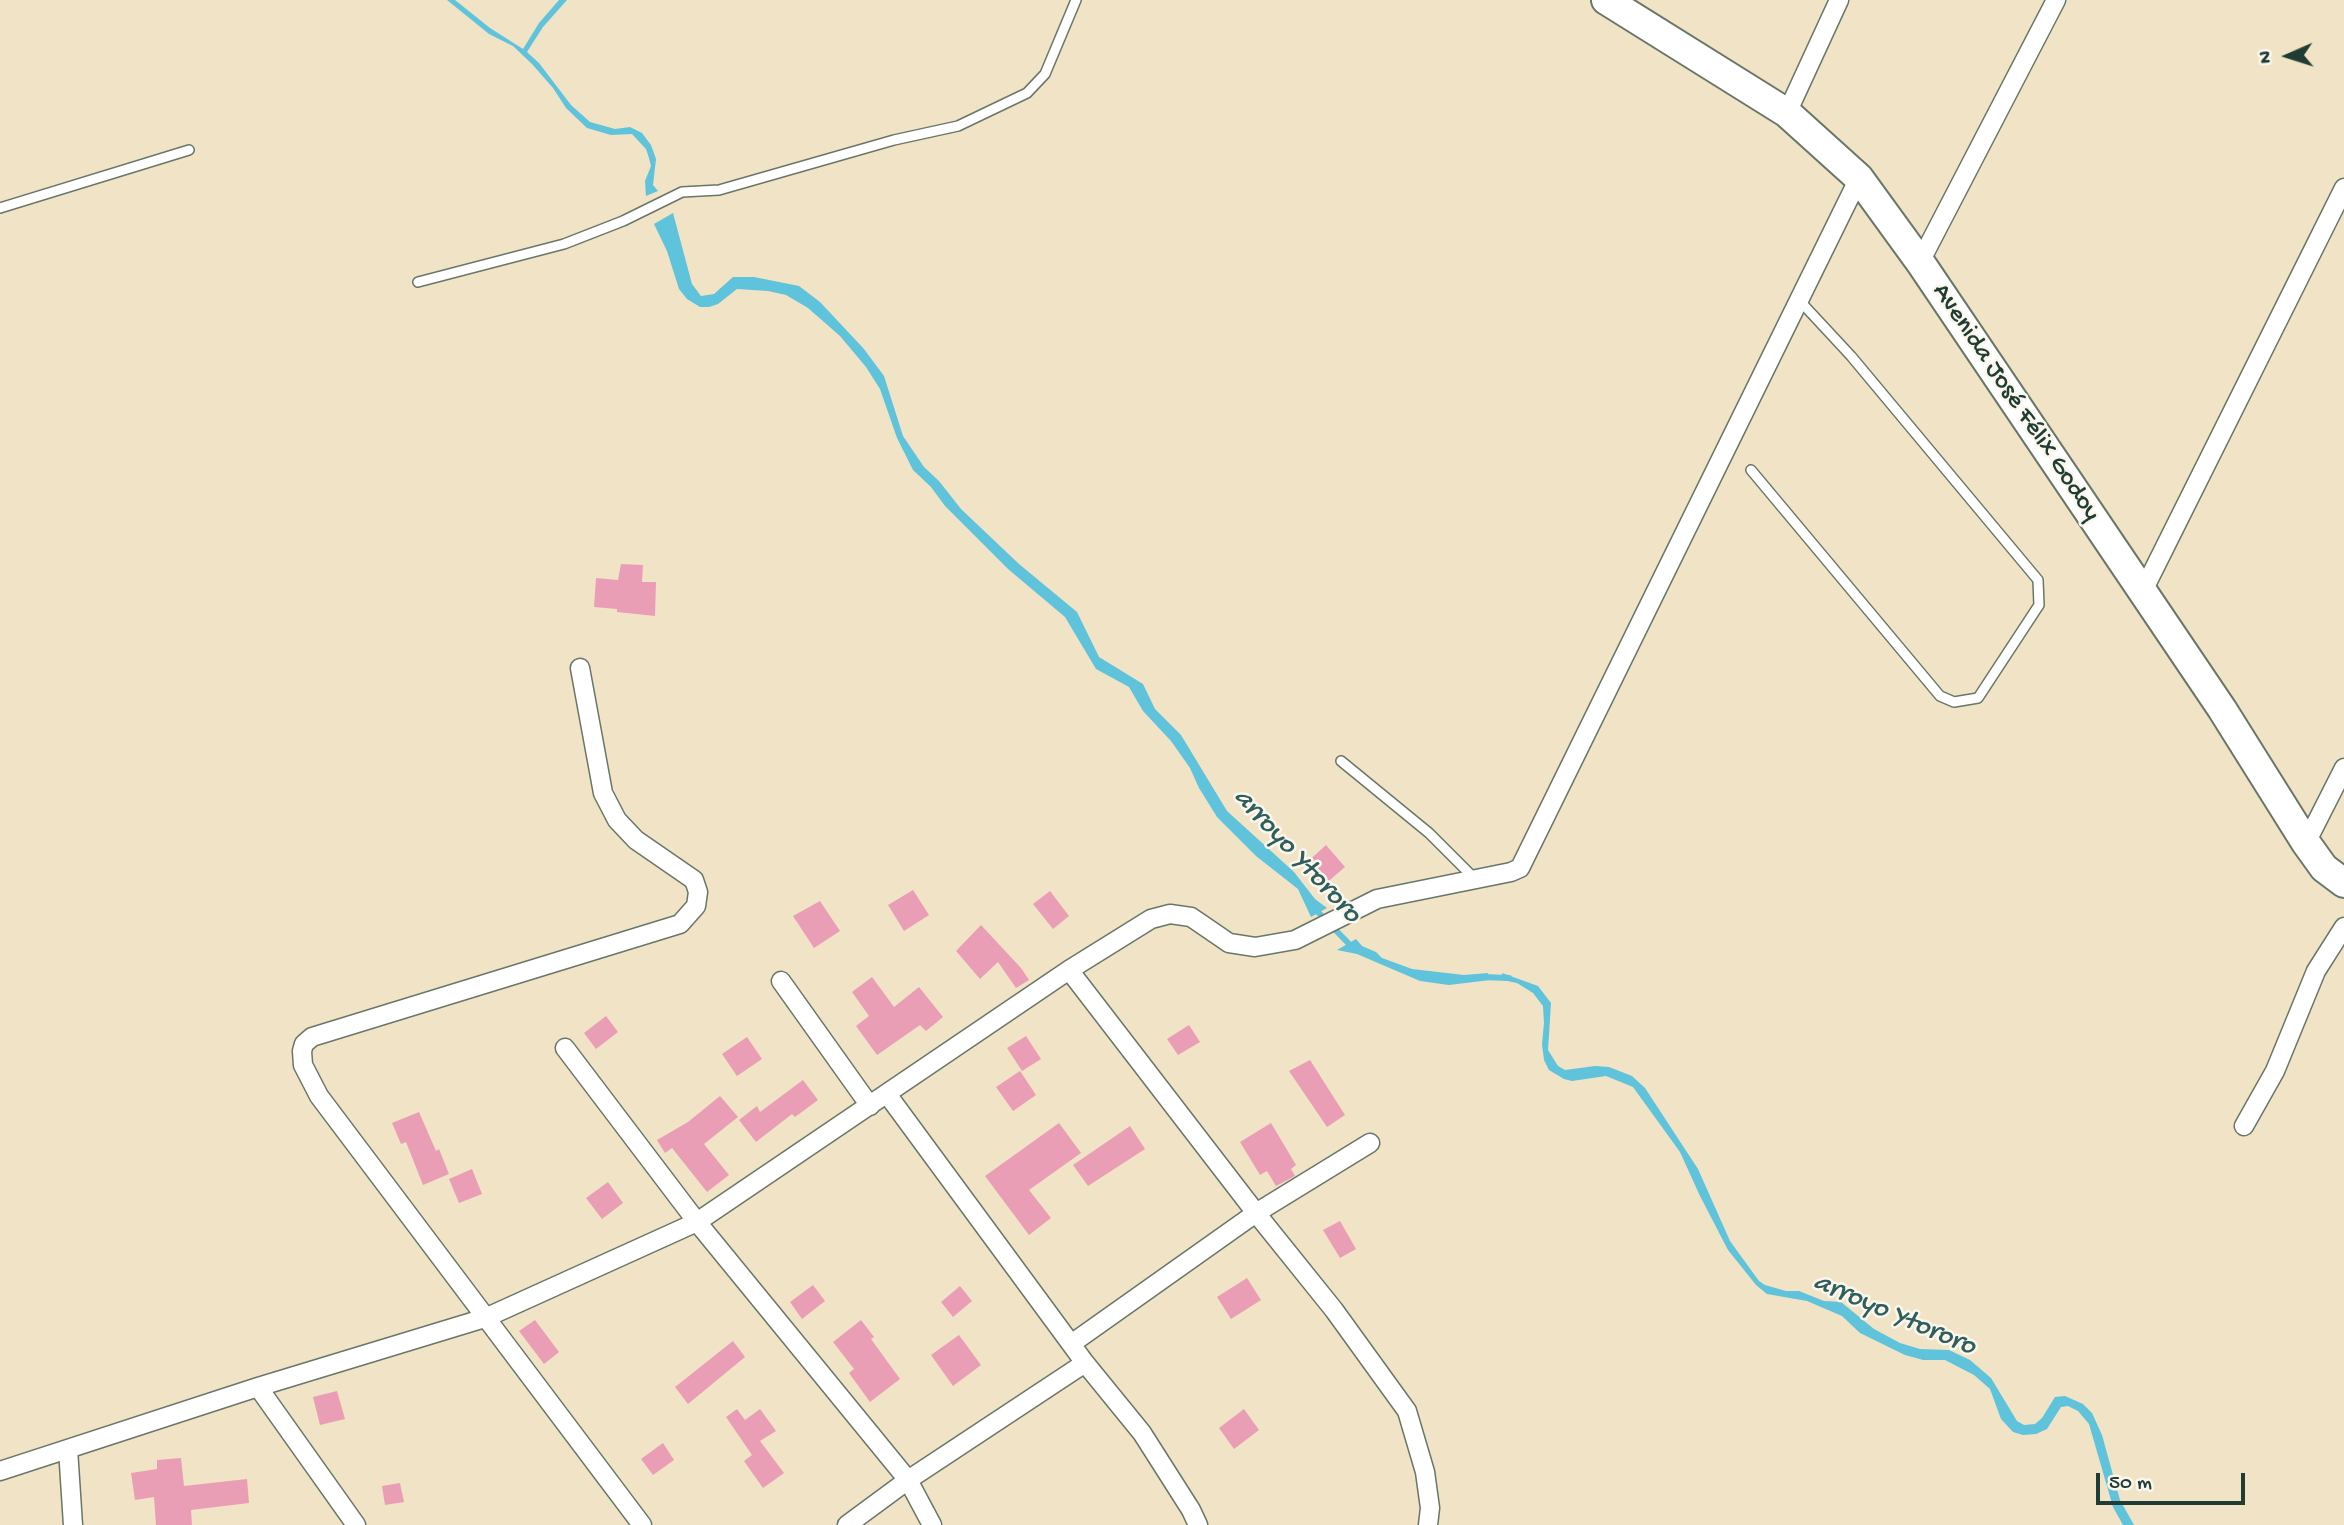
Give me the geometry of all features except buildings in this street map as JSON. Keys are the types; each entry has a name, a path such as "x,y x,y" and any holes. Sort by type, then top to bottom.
{"main road":[{"name":"Avenida José Félix Godoy","path":"1610,1 1787,113 1859,178 1920,262 2222,709 2306,843 2324,868 2344,883"}],"street":[{"path":"1787,113 1839,0"},
{"path":"1920,262 2056,0"},
{"path":"0,1471 258,1387 485,1318 697,1222 1069,970 1151,919 1170,914 1191,917 1229,943 1255,947 1296,940 1377,899 1520,868 1859,178"},
{"path":"2142,593 2344,188"},
{"path":"580,668 603,793 617,820 636,840 694,880 698,892 696,906 680,924 312,1037 304,1044 303,1065 319,1096 642,1525"},
{"path":"2306,843 2344,768"},
{"path":"2244,1126 2275,1071 2316,971 2344,927"},
{"path":"1069,970 1334,1310 1407,1411 1424,1472 1432,1519"},
{"path":"781,981 870,1106"},
{"path":"565,1048 697,1222 908,1480 932,1525"},
{"path":"887,1094 1085,1363 1142,1433 1198,1525"},
{"path":"1071,1344 1256,1213 1370,1143"},
{"path":"847,1525 908,1480 1085,1363"},
{"path":"258,1387 356,1525"},
{"path":"68,1449 73,1525"}],"lane":[{"path":"418,282 564,244 623,221 681,191 719,190 894,140 958,126 1027,93 1045,74 1076,0"},
{"path":"0,208 189,150"},
{"path":"1751,470 1940,696 1954,702 1979,698 2039,605 2038,580 1851,356 1799,300"},
{"path":"1341,761 1429,833 1474,878"}],"water":[{"path":"447,0 455,0 490,28 523,49 539,23 559,0 567,0 543,27 527,52 539,63 571,105 590,122 615,129 630,127 642,133 651,145 656,159 653,185 658,191 646,196 645,181 651,166 646,149 632,134 611,135 587,128 566,108 553,88 513,46 489,34"},
{"path":"673,213 692,284 701,296 714,294 733,277 754,277 799,286 820,302 864,349 884,376 903,436 924,467 961,509 1019,564 1077,612 1099,657 1143,684 1155,709 1181,735 1227,811 1294,872 1315,899 1327,908 1311,917 1298,889 1256,856 1217,817 1190,768 1171,741 1143,711 1129,687 1096,669 1065,617 1008,569 913,470 897,438 880,389 840,336 808,308 786,295 737,289 718,304 709,307 700,307 687,299 679,289 667,251 654,224"},
{"path":"1356,939 1362,946 1382,958 1412,969 1464,975 1488,973 1490,980 1449,985 1420,981 1357,954 1337,950"},
{"path":"1502,973 1538,986 1551,1003 1548,1050 1558,1066 1565,1070 1609,1067 1632,1076 1645,1088 1698,1169 1730,1241 1759,1281 1786,1291 1799,1291 1824,1301 1841,1302 1874,1329 1900,1343 1920,1349 1949,1350 1970,1360 1991,1378 2017,1421 2024,1425 2035,1424 2042,1418 2055,1397 2065,1396 2083,1404 2092,1413 2102,1435 2120,1500 2134,1525 2123,1525 2113,1507 2089,1424 2078,1411 2068,1406 2061,1407 2047,1429 2036,1434 2023,1435 2013,1432 2001,1419 1990,1389 1974,1375 1945,1360 1923,1360 1905,1355 1860,1333 1842,1316 1807,1301 1767,1294 1756,1285 1728,1250 1680,1152 1633,1087 1606,1076 1572,1081 1549,1070 1544,1060 1542,1044 1543,1006 1533,993 1517,983 1503,980"}],"waterway":[{"name":"arroyo Ytororo","path":"1313,907 1352,947"},
{"name":"arroyo Ytororo","path":"1482,977 1509,978"}]}
